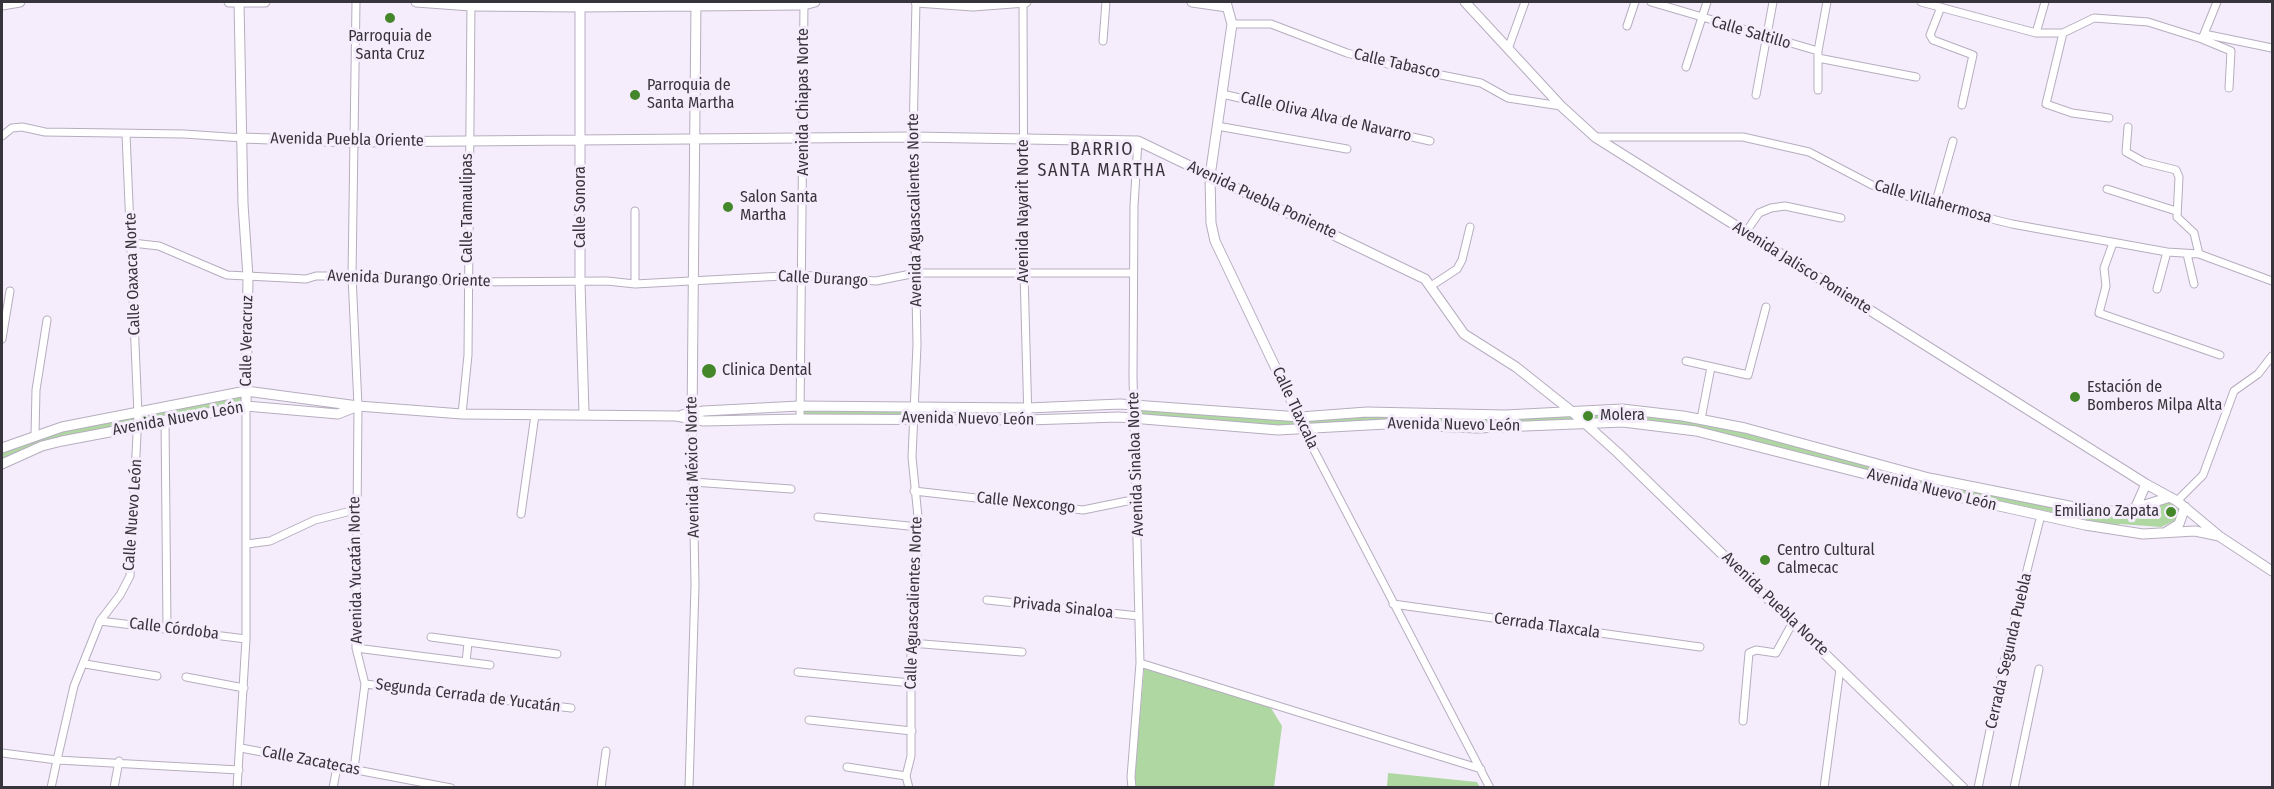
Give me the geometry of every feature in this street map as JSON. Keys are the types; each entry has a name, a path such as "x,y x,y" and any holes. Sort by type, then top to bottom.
{"street":[{"path":"2,5 20,2"},
{"path":"229,2 265,2"},
{"name":"Calle Veracruz","path":"237,788 246,639 248,277 243,204 238,2"},
{"name":"Avenida Yucatán Norte","path":"354,769 365,684 356,648 357,406 352,276 356,2"},
{"path":"416,2 471,4 815,2"},
{"path":"916,2 973,6 1024,2"},
{"name":"Avenida Aguascalientes Norte","path":"913,418 916,273 913,137 916,2"},
{"name":"Avenida Nayarit Norte","path":"1024,2 1024,273 1028,420"},
{"path":"1103,41 1106,2"},
{"path":"1192,2 1227,4"},
{"name":"Avenida Jalisco Poniente","path":"1465,2 1561,106 1595,137 2173,499 2219,536 2272,571"},
{"path":"1508,49 1525,2"},
{"path":"1627,26 1635,2"},
{"name":"Calle Saltillo","path":"1651,2 1818,54 1916,77"},
{"path":"1686,67 1707,2"},
{"path":"1756,95 1773,2"},
{"path":"1818,90 1818,54 1827,2"},
{"path":"1921,2 2036,33 2063,33 2094,18 2148,22 2203,36 2272,48"},
{"path":"2036,33 2045,2"},
{"path":"2203,36 2217,2"},
{"name":"Avenida México Norte","path":"689,788 695,585 692,416 696,3"},
{"name":"Avenida Chiapas Norte","path":"800,419 804,3"},
{"name":"Calle Tamaulipas","path":"462,414 468,355 468,142 471,4"},
{"name":"Calle Sonora","path":"580,4 580,282 584,413"},
{"name":"Calle Tlaxcala","path":"1227,4 1232,24 1210,176 1209,212 1215,241 1300,417 1303,429 1490,788"},
{"path":"1941,8 1930,35 1933,40 1973,55 1962,105"},
{"name":"Calle Tabasco","path":"1232,24 1270,24 1347,53 1391,65 1481,82 1508,98 1561,106"},
{"path":"2063,33 2046,104 2072,112 2109,118"},
{"path":"2203,36 2231,51 2229,88"},
{"name":"Calle Oliva Alva de Navarro","path":"1222,94 1430,141"},
{"path":"1217,126 1347,149"},
{"name":"Avenida Puebla Oriente","path":"2,136 12,128 22,127 45,132 184,134 353,142 696,139"},
{"path":"2128,127 2126,152 2144,162 2176,170 2179,177 2176,211 2178,221 2194,233 2199,254"},
{"name":"Calle Oaxaca Norte","path":"126,134 138,414"},
{"name":"Avenida Puebla Poniente","path":"696,139 913,137 1138,141 1420,275 1431,286 1464,334 1516,367 1585,423"},
{"name":"Calle Villahermosa","path":"1595,137 1743,137 1809,152 1872,185 1935,205 2012,224 2113,243 2167,252 2199,254 2272,281"},
{"name":"Avenida Sinaloa Norte","path":"1132,788 1140,663 1133,273 1138,141"},
{"path":"1935,205 1953,141"},
{"path":"2107,189 2176,211"},
{"path":"1746,232 1759,213 1771,208 1785,206 1841,218"},
{"path":"635,211 635,284"},
{"path":"1431,286 1457,268 1462,260 1470,227"},
{"name":"Avenida Durango Oriente","path":"132,243 159,246 227,275 248,277 306,279 316,276 352,276 467,282 635,284 675,284 693,280"},
{"path":"2113,243 2104,268 2106,286 2099,313 2220,356"},
{"path":"2157,289 2167,252"},
{"path":"2187,254 2194,284"},
{"name":"Calle Durango","path":"693,280 801,275 876,282 916,273 1133,273"},
{"path":"2,339 10,291"},
{"path":"1686,361 1748,375 1766,307"},
{"path":"35,435 36,390 47,320"},
{"path":"2173,499 2203,475 2234,391 2258,375 2272,356"},
{"path":"1701,419 1711,367"},
{"name":"Avenida Nuevo León","path":"2,448 62,427 138,414 246,391 357,406 462,414 535,415 584,413 692,416 799,406 1028,408 1134,405 1300,417 1367,412 1505,415 1622,409 1701,419 1968,487 2104,512 2135,509 2173,499"},
{"name":"Avenida Nuevo León","path":"2,464 42,446 165,419 246,406 338,414 357,406"},
{"name":"Calle Nuevo León","path":"51,788 74,686 85,664 100,621 120,595 130,576 138,414"},
{"path":"521,514 535,415"},
{"name":"Avenida Nuevo León","path":"692,416 704,421 913,418 1028,420 1135,417 1278,430 1386,424 1477,428 1623,422 1696,431 1936,492 2125,532 2205,532 2219,536"},
{"name":"Calle Aguascalientes Norte","path":"909,788 906,776 911,756 912,731 911,643 919,527 914,491 913,418"},
{"path":"165,419 167,628"},
{"name":"Avenida Puebla Norte","path":"1585,423 1963,788"},
{"path":"693,482 791,489"},
{"path":"2135,509 2146,484"},
{"name":"Calle Nexcongo","path":"914,491 1083,510 1137,499"},
{"path":"2164,533 2179,524 2185,507"},
{"path":"247,544 270,541 315,520 355,510"},
{"name":"Cerrada Segunda Puebla","path":"1978,788 2006,654 2041,515"},
{"path":"818,517 919,527"},
{"name":"Privada Sinaloa","path":"987,600 1139,616"},
{"name":"Cerrada Tlaxcala","path":"1394,604 1700,647"},
{"name":"Calle Córdoba","path":"100,621 246,639"},
{"path":"1743,721 1749,653 1756,650 1776,653 1793,622"},
{"path":"431,637 557,654"},
{"path":"466,662 468,643"},
{"path":"911,643 1022,652"},
{"path":"356,648 490,665"},
{"path":"1140,663 1481,769"},
{"path":"85,664 157,676"},
{"path":"1824,788 1840,669"},
{"path":"2014,788 2039,669"},
{"path":"798,672 911,683"},
{"path":"186,677 244,688"},
{"name":"Segunda Cerrada de Yucatán","path":"365,684 571,708"},
{"path":"809,720 912,731"},
{"name":"Calle Zacatecas","path":"241,748 354,769 416,785 451,788"},
{"path":"601,788 606,751"},
{"path":"2,753 57,760 119,761 238,770"},
{"path":"114,788 119,761"},
{"path":"333,788 337,767"},
{"path":"847,767 906,776"}],"green space":[{"path":"243,395 243,404 140,422 140,416"},
{"path":"1137,408 1297,419 1300,426 1280,427 1137,414"},
{"path":"802,409 911,410 911,416 802,416"},
{"path":"1592,410 1709,422 1866,462 2119,517 2140,512 2169,499 2181,509 2176,520 2161,527 2120,524 2116,526 1860,471 1703,431 1585,423 1575,412"},
{"path":"1386,414 1494,418 1571,414 1577,419 1533,423 1305,426 1303,419"},
{"path":"135,417 135,423 2,462 2,452 63,430"},
{"path":"1144,669 1164,673 1271,708 1282,726 1274,787 1134,788"},
{"path":"1388,773 1477,782 1480,787 1387,787"}],"place":[{"name":"Parroquia de Santa Cruz","path":"390,18"},
{"name":"Parroquia de Santa Martha","path":"635,95"},
{"name":"Salon Santa Martha","path":"728,207"},
{"name":"Clinica Dental","path":"709,371"},
{"name":"Estación de Bomberos Milpa Alta","path":"2075,397"},
{"name":"Molera","path":"1588,416"},
{"name":"Emiliano Zapata","path":"2171,512"},
{"name":"Centro Cultural Calmecac","path":"1765,560"}],"district":[{"name":"BARRIO SANTA MARTHA","path":"1102,160"}]}
